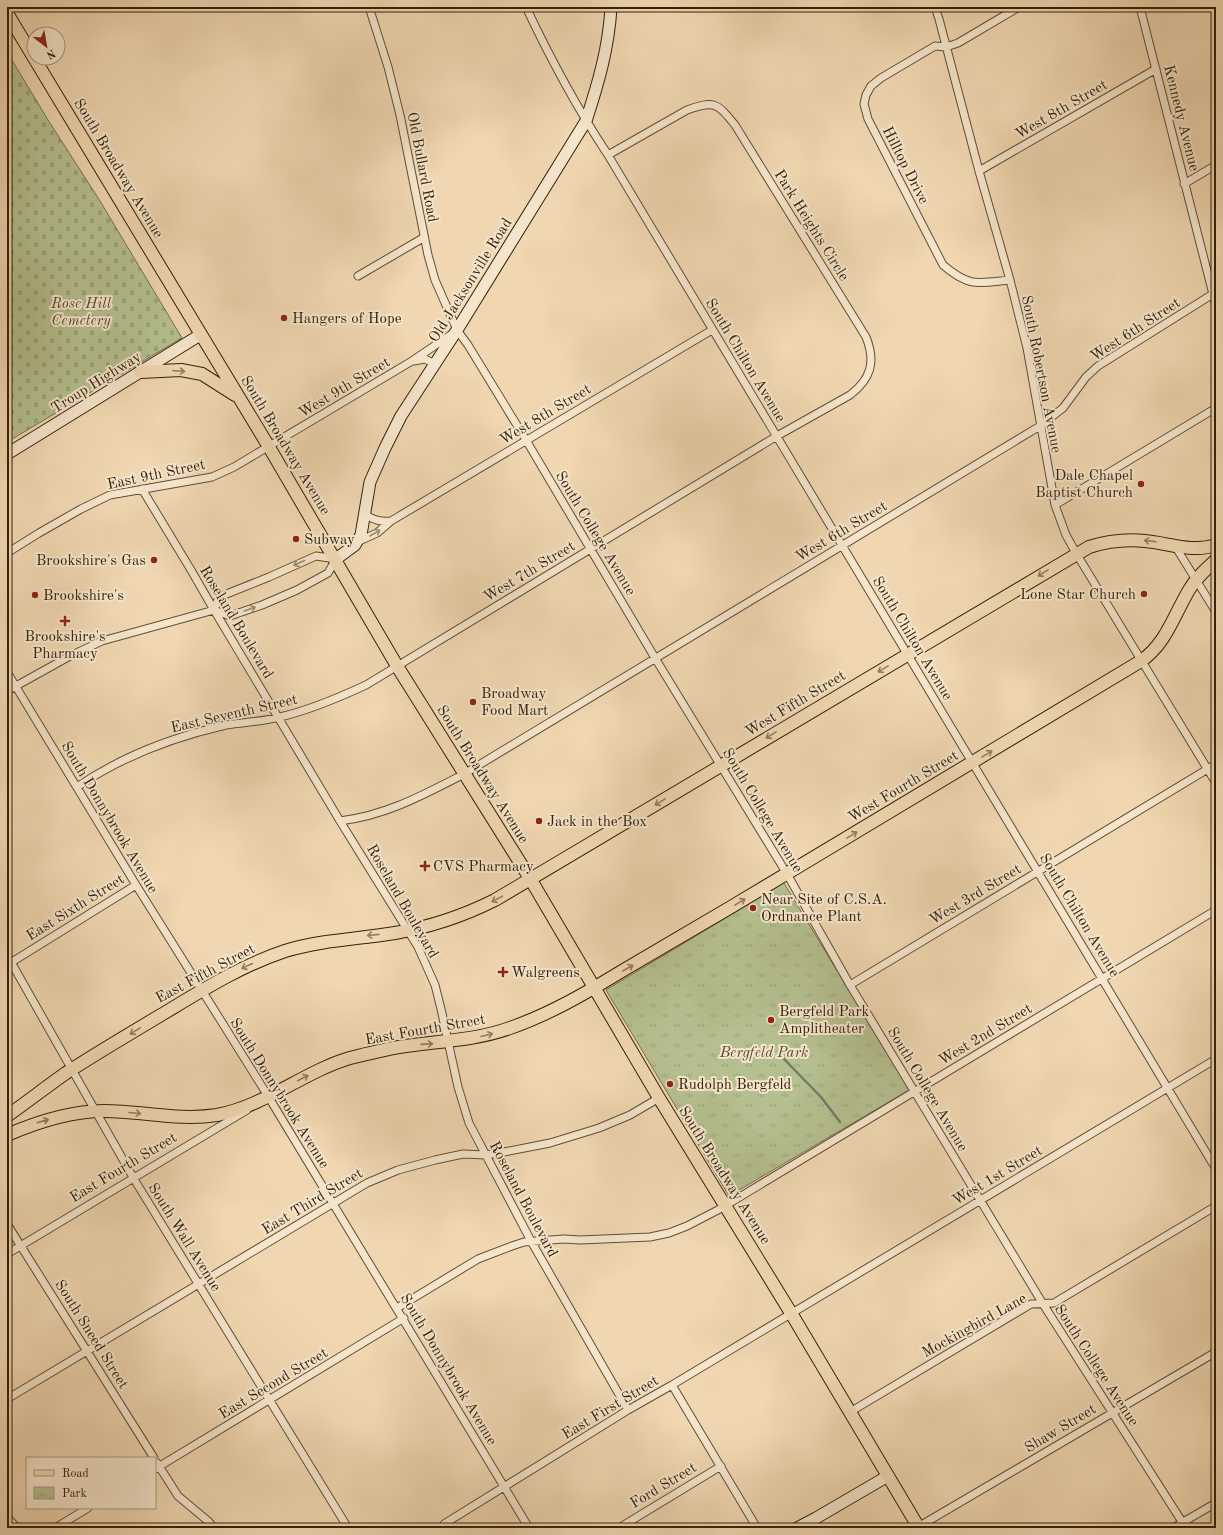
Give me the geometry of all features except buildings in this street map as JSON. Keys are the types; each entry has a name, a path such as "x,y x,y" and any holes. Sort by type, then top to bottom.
{"main road":[{"name":"Old Jacksonville Road","path":"357,542 361,535 370,482 385,448 402,416 586,121 605,57 612,7"},
{"name":"South Broadway Avenue","path":"7,13 26,45"},
{"name":"South Broadway Avenue","path":"39,66 336,559 397,666 531,880 659,1098 726,1205 918,1528"},
{"name":"Troup Highway","path":"7,454 200,335"},
{"path":"140,372 181,370 202,374 217,382 239,398"},
{"name":"West Fifth Street","path":"531,880 1076,553 1098,544 1120,540 1145,541 1199,548 1216,545"},
{"path":"336,559 357,542"},
{"name":"West Fourth Street","path":"595,988 1141,661 1154,651 1164,638 1183,601 1196,580 1216,560"},
{"name":"East Fifth Street","path":"7,1116 72,1069 202,990 239,970 286,951 333,940 407,930 444,921 476,909 531,880"},
{"name":"East Fourth Street","path":"96,1111 188,1118 223,1114 243,1108 325,1067 352,1058 402,1047 484,1036 508,1029 559,1008 595,988"},
{"path":"7,1135 30,1125 55,1118 96,1111"},
{"path":"797,1528 888,1476"}],"street":[{"name":"Old Bullard Road","path":"369,7 388,67 400,115 423,238 435,280 457,330"},
{"name":"South Chilton Avenue","path":"526,7 566,87 586,121 608,155 1038,870 1216,1169"},
{"name":"South Robertson Avenue","path":"935,7 978,172 1010,280 1027,348 1055,505 1066,535 1076,553 1216,783"},
{"path":"946,47 958,43 1019,7"},
{"name":"Kennedy Avenue","path":"1140,7 1184,184 1214,293 1216,306"},
{"name":"Hilltop Drive","path":"946,47 935,46 881,78 871,86 866,95 864,104 868,119 943,265 954,274 968,282 980,283 1010,280"},
{"name":"West 8th Street","path":"978,172 1156,69"},
{"name":"Park Heights Circle","path":"608,155 687,110 708,104 716,105 735,124 866,337 870,348 870,364 865,380 859,388 850,395 777,436"},
{"path":"1184,184 1216,165"},
{"path":"358,276 423,238"},
{"name":"West 6th Street","path":"340,821 362,818 404,804 464,774 842,546 1040,426 1063,408 1086,378 1098,366 1214,293"},
{"name":"West 9th Street","path":"269,447 412,361 457,330"},
{"name":"South College Avenue","path":"457,330 468,345 526,440 655,658 787,874 850,985 1043,1304 1185,1525"},
{"name":"West 8th Street","path":"357,542 377,533 391,521 712,330"},
{"name":"West 9th Street","path":"412,361 425,359 435,364"},
{"path":"1055,505 1216,408"},
{"name":"West 7th Street","path":"397,666 777,436"},
{"name":"East 9th Street","path":"7,554 38,533 110,495 212,477 234,467 269,447"},
{"name":"Roseland Boulevard","path":"142,489 340,821 418,948 434,985 458,1087 469,1123 531,1242 628,1410"},
{"path":"364,514 380,522 391,521"},
{"path":"1175,546 1216,612"},
{"path":"7,690 70,656 102,641 214,610 230,616 262,605 297,590 328,573 336,559 316,556 219,597 214,610"},
{"name":"East Seventh Street","path":"77,787 93,776 119,762 179,738 226,725 279,718 334,700 366,685 397,666"},
{"name":"South Donnybrook Avenue","path":"7,672 202,990 264,1098 333,1203 404,1318 529,1528"},
{"name":"West 3rd Street","path":"850,985 1038,870 1216,764"},
{"name":"East Sixth Street","path":"9,963 136,884"},
{"name":"West 2nd Street","path":"726,1205 1216,910"},
{"name":"South Wall Avenue","path":"7,955 9,963 72,1069 134,1179 348,1528"},
{"name":"West 1st Street","path":"791,1313 1216,1059"},
{"name":"East Fourth Street","path":"7,1254 238,1116 264,1098"},
{"name":"East Third Street","path":"7,1399 367,1183 398,1170 463,1154 486,1155 526,1149 583,1133 630,1115 659,1098"},
{"path":"397,1308 478,1259 512,1246 531,1242 564,1239 580,1240 650,1237 668,1233 686,1226 726,1205"},
{"name":"Mockingbird Lane","path":"850,1412 1031,1304 1054,1303 1216,1206"},
{"name":"South Sneed Street","path":"7,1224 88,1351 152,1457"},
{"name":"East First Street","path":"444,1524 628,1410 791,1313"},
{"name":"East Second Street","path":"156,1463 270,1400 404,1318"},
{"name":"Shaw Street","path":"918,1528 1112,1412 1216,1352"},
{"path":"672,1385 757,1528"},
{"name":"South Sneed Street","path":"156,1463 178,1496 208,1521 214,1528"},
{"name":"Ford Street","path":"618,1528 721,1466"},
{"path":"1174,1528 1185,1525 1216,1502"},
{"path":"55,1528 86,1509"},
{"path":"7,1517 17,1528"}],"green space":[{"name":"Rose Hill Cemetery","path":"7,52 48,120 100,201 182,338 7,442"},
{"name":"Bergfeld Park","path":"784,883 909,1090 729,1196 606,990"}],"waterway":[{"path":"781,1056 821,1097 840,1122"}],"place":[{"name":"Hangers of Hope","path":"284,318"},
{"name":"Dale Chapel Baptist Church","path":"1141,484"},
{"name":"Subway","path":"296,539"},
{"name":"Brookshire's Gas","path":"154,560"},
{"name":"Lone Star Church","path":"1144,594"},
{"name":"Brookshire's","path":"35,595"},
{"name":"Brookshire's Pharmacy","path":"65,621"},
{"name":"Broadway Food Mart","path":"473,702"},
{"name":"Jack in the Box","path":"539,821"},
{"name":"CVS Pharmacy","path":"425,866"},
{"name":"Near Site of C.S.A. Ordnance Plant","path":"753,908"},
{"name":"Walgreens","path":"503,972"},
{"name":"Bergfeld Park Amplitheater","path":"771,1020"},
{"name":"Rudolph Bergfeld","path":"670,1084"}]}
